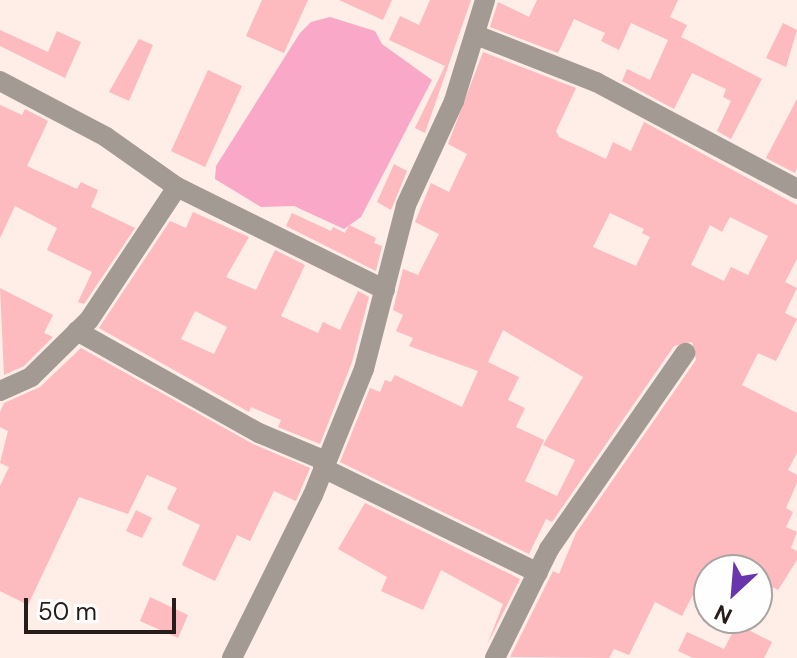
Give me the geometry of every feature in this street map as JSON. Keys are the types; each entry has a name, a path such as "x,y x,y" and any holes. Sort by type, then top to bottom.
{"street":[{"path":"232,658 325,465 364,369 406,205 454,101 485,0"},
{"path":"476,35 596,82 797,189"},
{"path":"0,81 106,137 177,187 385,290"},
{"path":"0,391 31,377 77,331 177,187"},
{"path":"77,331 259,433 538,573"},
{"path":"495,658 538,573 685,353"}],"shaded area":[{"path":"330,17 375,31 382,44 432,80 361,217 344,229 294,206 261,207 215,179 216,166 300,33 311,22"}],"building":[{"path":"262,0 308,0 284,53 246,36"},
{"path":"339,0 392,0 383,20"},
{"path":"430,0 471,0 425,133 415,128 445,66 389,40 400,16 419,25"},
{"path":"537,0 678,0 670,17 687,25 681,37 762,79 731,139 717,131 731,101 723,97 726,89 692,73 674,109 622,81 627,69 650,80 668,40 631,23 619,50 601,41 605,33 574,19 558,53 490,27 498,2 529,17"},
{"path":"783,23 797,30 786,67 766,58"},
{"path":"0,30 48,52 57,31 81,42 65,78 0,46"},
{"path":"139,39 153,45 129,101 109,92"},
{"path":"483,52 576,88 556,131 559,137 606,159 613,142 631,151 644,122 797,205 797,259 785,282 797,288 785,313 797,319 776,361 758,353 742,385 797,413 797,453 788,470 797,475 797,483 786,508 793,512 786,527 797,532 791,548 797,551 797,560 778,590 773,587 773,554 693,554 693,595 682,616 655,602 629,655 614,649 609,658 510,657 553,571 559,574 576,533 696,360 692,342 674,346 552,522 546,519 529,554 340,462 370,388 380,392 385,380 391,382 395,375 462,407 478,371 409,346 413,338 396,331 403,315 393,310 403,269 418,275 439,234 415,222 431,183 449,192 467,154 448,144","holes":["610,213 644,229 642,233 650,237 636,266 593,247","730,217 768,236 748,275 731,267 724,281 691,265 710,225 722,232","503,330 583,377 543,445 575,460 557,496 525,481 544,440 516,427 525,408 508,400 519,377 488,362"]},
{"path":"208,70 242,86 205,167 171,151"},
{"path":"797,99 797,168 795,173 766,158"},
{"path":"0,105 22,115 25,109 48,121 27,166 77,189 81,182 98,190 91,207 135,228 84,304 78,302 92,272 47,250 57,228 15,206 0,238"},
{"path":"394,164 407,171 391,210 377,202"},
{"path":"193,212 249,237 226,277 256,290 275,250 305,265 281,316 318,333 323,322 340,330 358,291 369,297 352,362 320,444 278,427 281,420 251,407 249,412 99,328 170,221 186,228","holes":["195,311 227,327 214,354 181,339"]},
{"path":"292,213 331,231 333,227 345,233 349,225 376,238 374,243 382,246 376,271 286,226"},
{"path":"0,288 53,315 44,333 53,337 24,366 4,375"},
{"path":"81,348 253,444 310,468 296,501 274,491 250,541 237,535 215,581 182,565 200,525 167,509 177,488 147,475 128,514 79,497 28,605 0,591 0,486 9,467 0,463 8,431 0,427 0,412 4,403 40,387"},
{"path":"365,503 520,579 487,645 503,604 441,570 423,610 381,591 387,577 338,549"},
{"path":"136,510 152,518 142,538 126,531"},
{"path":"150,597 188,615 178,638 140,621"},
{"path":"687,632 724,649 732,634 756,634 772,642 764,658 693,658 678,651"}]}
